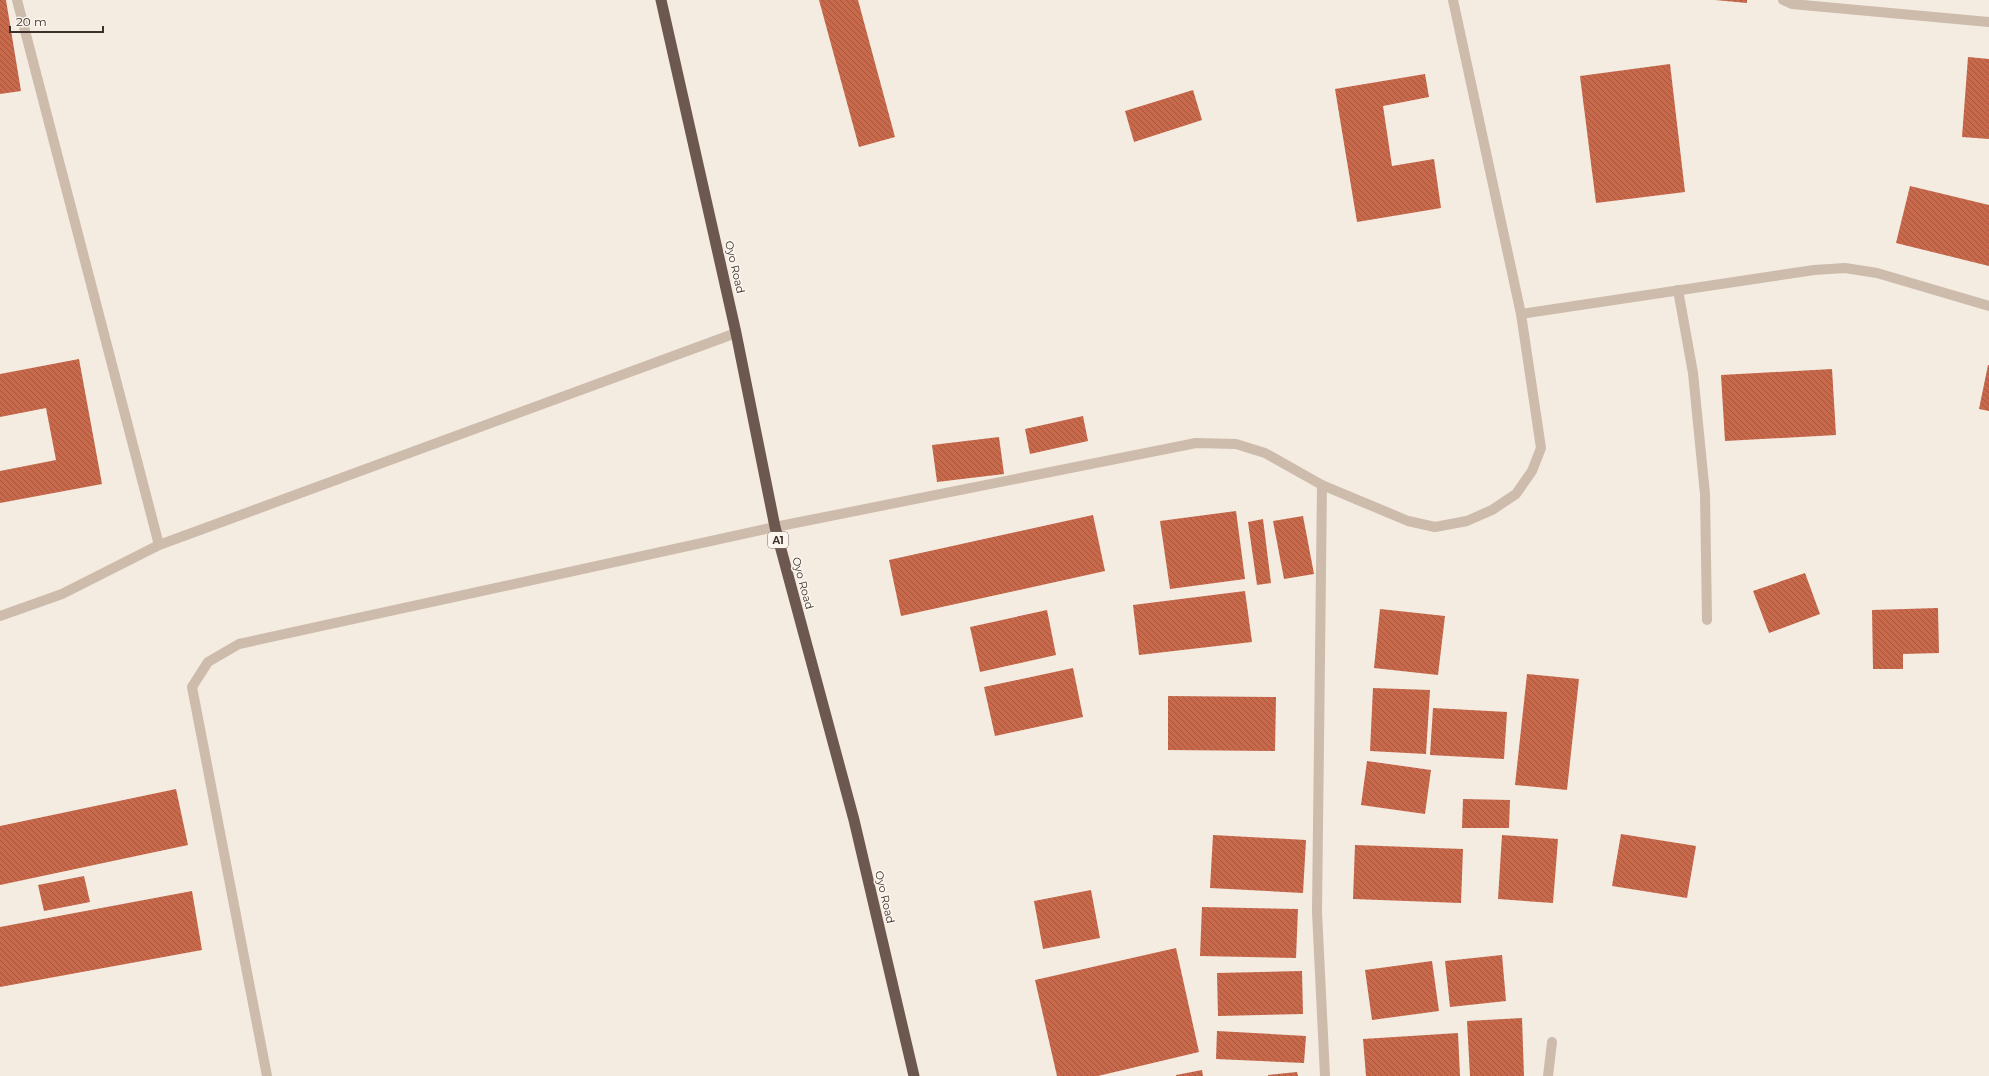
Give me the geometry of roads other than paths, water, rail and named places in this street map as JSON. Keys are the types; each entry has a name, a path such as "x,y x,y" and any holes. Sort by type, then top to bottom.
{"highway":[{"name":"Oyo Road","path":"661,0 736,333 775,527 854,820 914,1076"}],"street":[{"path":"17,0 158,544"},
{"path":"267,1076 192,687 208,662 239,644 775,527 1196,443 1236,444 1265,453 1322,485 1408,521 1434,527 1467,521 1492,510 1516,494 1532,471 1541,448 1522,314 1453,0"},
{"path":"1783,0 1792,4 1989,22"},
{"path":"1522,314 1814,270 1845,268 1877,273 1989,306"},
{"path":"1678,290 1693,373 1705,494 1707,620"},
{"path":"0,616 62,594 158,544 736,333"},
{"path":"1322,485 1317,912 1325,1076"},
{"path":"1548,1076 1552,1042"}]}
